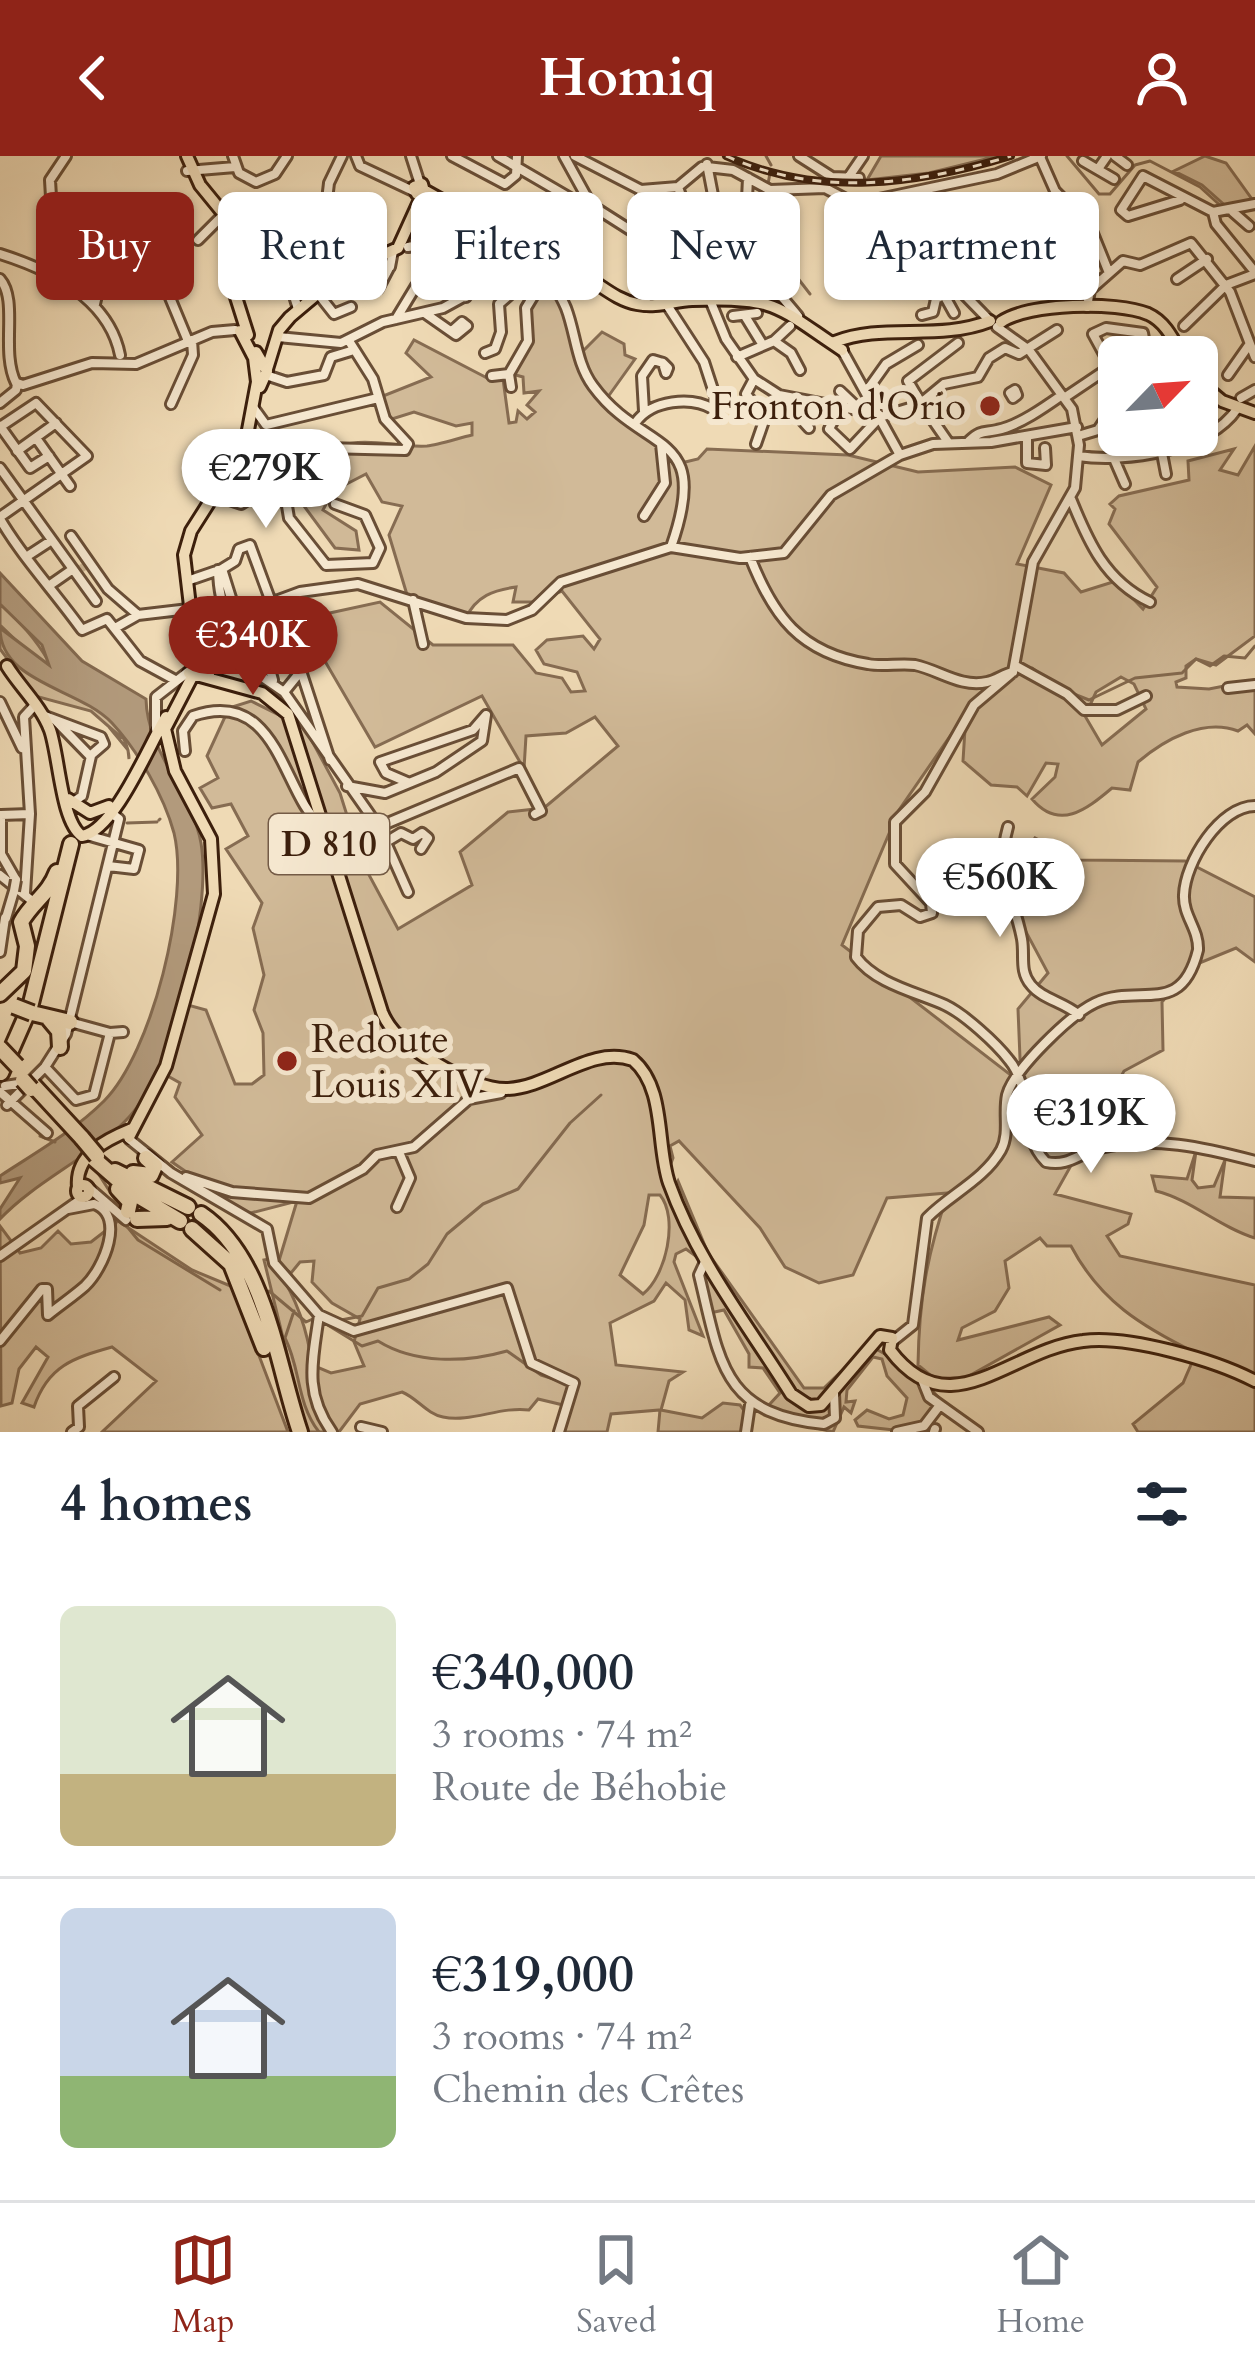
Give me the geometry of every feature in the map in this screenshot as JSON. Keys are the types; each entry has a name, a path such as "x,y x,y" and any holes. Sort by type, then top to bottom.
{"highway":[{"path":"58,1023 6,996 26,967 21,922 84,823"},
{"path":"84,823 22,1015 0,1054 10,1090 62,1120 110,1171 215,1244 238,1276 297,1432"},
{"path":"10,1090 43,941 32,901"},
{"path":"23,933 27,922 37,922 43,941"},
{"path":"110,1171 148,1176 154,1161"},
{"path":"154,1161 172,1199"},
{"path":"110,1171 194,1210 230,1239 247,1268 297,1432"},
{"path":"110,1171 130,1202 127,1215 182,1223"}],"main road":[{"path":"188,162 218,205"},
{"path":"387,254 395,251 419,190 423,192"},
{"path":"603,287 622,300 646,306 690,300"},
{"path":"235,300 237,328 262,369"},
{"path":"84,823 106,809 140,765 194,669 186,544 214,494 234,470 262,369 276,337 313,300"},
{"path":"762,300 841,344 872,331 935,333 1088,301 1150,315 1171,336"},
{"path":"3,662 30,709 55,725"},
{"path":"3,662 55,725 60,782 84,823"},
{"path":"194,669 286,700"},
{"name":"D 810","path":"286,700 384,1018 413,1048 506,1089"},
{"path":"82,1192 83,1158 123,1139 166,1066 214,894 213,845 159,737"},
{"path":"84,823 118,817 140,765"},
{"path":"506,1089 613,1056 643,1069 650,1082 671,1187 705,1262 797,1400 815,1406 834,1393 860,1357 886,1346 923,1382 955,1387 1072,1342 1119,1339 1255,1381"}],"street":[{"path":"50,192 50,180 66,156"},
{"path":"233,156 235,167 247,180 260,182 275,174 287,156"},
{"path":"356,156 360,166 419,190"},
{"path":"411,156 419,190"},
{"path":"453,156 505,184 517,161"},
{"path":"498,156 517,161 565,192"},
{"path":"564,156 584,192"},
{"path":"575,156 641,190 678,187 705,167"},
{"path":"594,156 602,172"},
{"path":"799,156 820,172 859,178"},
{"path":"848,178 863,156"},
{"path":"914,192 997,175 1041,156 1056,192"},
{"path":"1099,170 1111,156 1127,165"},
{"path":"328,192 344,157"},
{"path":"1084,161 1114,178"},
{"path":"188,162 235,167"},
{"path":"705,167 774,190 825,188 832,192"},
{"path":"705,167 718,221 794,321 773,340 737,357"},
{"path":"1180,200 1142,214 1127,216 1121,210 1143,176 1180,200 1213,212 1233,212 1255,204"},
{"path":"747,192 748,178"},
{"path":"678,187 680,192"},
{"path":"1184,326 1226,285 1255,273 1216,224 1213,212"},
{"path":"1233,212 1249,226"},
{"path":"198,239 218,220"},
{"path":"95,304 110,240 123,235 163,280 190,341 193,355 171,404"},
{"path":"1085,300 1123,261 1140,266 1191,243 1226,285 1255,357"},
{"path":"387,259 411,246"},
{"path":"1099,249 1109,273"},
{"path":"387,269 395,251"},
{"path":"0,254 36,266"},
{"path":"1177,280 1207,259"},
{"path":"0,279 8,291 4,360 18,386"},
{"path":"396,319 411,294"},
{"path":"90,300 108,318 119,360"},
{"path":"294,300 299,311"},
{"path":"323,300 334,314 351,307"},
{"path":"262,369 286,382 324,375 331,357 396,319 426,314 459,300"},
{"path":"498,340 497,309 506,300"},
{"path":"511,387 509,374 528,341 526,308 531,300"},
{"path":"560,300 586,376 605,401 662,443 680,467 687,493 671,547"},
{"path":"646,300 646,306"},
{"path":"710,300 737,357 754,379 779,395 809,428"},
{"path":"922,315 933,312 936,300"},
{"path":"942,300 954,313"},
{"path":"972,300 1029,350 1063,396 1078,432 1071,499 1033,562 1014,669 974,705 925,792 895,822 895,864 931,903 932,913 920,917 901,905 878,907 861,924 855,950 859,962 874,974 949,1008 1001,1052 1018,1074 1025,1093 1024,1117 1046,1162 1061,1166 1105,1147 1176,1143 1255,1161"},
{"path":"644,411 690,399 713,409 718,405 704,362 667,305"},
{"path":"733,316 757,313"},
{"path":"426,314 453,330"},
{"path":"745,316 761,342"},
{"path":"0,404 18,386 92,363 140,362 237,328"},
{"path":"1106,328 1143,333 1145,344 1118,362 1093,334 1106,328"},
{"path":"842,404 829,429 850,449 879,416 917,405 944,384 978,376 989,358 1005,348 1019,354 1057,330"},
{"path":"276,337 352,346"},
{"path":"773,340 791,353 800,370"},
{"path":"948,442 917,405 908,381 958,343"},
{"path":"841,344 900,455"},
{"path":"866,392 886,364 918,345"},
{"path":"1228,375 1249,345"},
{"path":"244,446 403,452 408,444 385,419 352,346"},
{"path":"878,350 886,364"},
{"path":"636,422 644,411 642,376 653,360 663,363"},
{"path":"492,376 509,374"},
{"path":"967,443 980,431 998,430 1098,374"},
{"path":"754,379 746,394 765,418 756,444"},
{"path":"840,392 860,410"},
{"path":"779,395 842,404 879,416"},
{"path":"253,407 261,424 271,424 378,398"},
{"path":"1014,398 1024,416"},
{"path":"49,456 31,469 0,427 36,403 87,456 0,518 15,549 29,555 82,630 105,619 140,661 175,680"},
{"path":"1218,431 1241,405"},
{"path":"17,451 56,423"},
{"path":"220,570 237,609 251,612 271,602 358,584 493,622 532,610 552,588 671,547 750,557 787,550 831,495 900,455 948,442 1098,429"},
{"path":"1027,437 1027,463 1046,465 1049,450 1045,448"},
{"path":"36,438 70,486"},
{"path":"644,516 664,483 662,443"},
{"path":"1078,456 1115,461 1133,456"},
{"path":"1163,456 1166,473"},
{"path":"1115,461 1125,484"},
{"path":"0,468 52,540 138,615"},
{"path":"214,494 238,505 274,484 285,494 291,521 326,565 373,563 380,548 367,519 335,504"},
{"path":"1071,499 1090,548 1137,596 1150,602"},
{"path":"187,581 235,561 237,533"},
{"path":"71,536 96,601"},
{"path":"29,555 52,540"},
{"path":"239,549 250,545 255,550 256,571 271,602"},
{"path":"750,557 763,596 784,625 841,657 869,665 913,665 965,682 988,682 1014,669"},
{"path":"50,585 80,568"},
{"path":"220,570 226,621 266,659 273,681 378,827 408,892"},
{"path":"412,600 423,644"},
{"path":"115,628 138,615 189,609"},
{"path":"242,662 273,681"},
{"path":"159,737 155,700 194,669"},
{"path":"1014,669 1067,694 1084,710 1117,710 1146,696"},
{"path":"286,700 303,670 330,761"},
{"path":"1228,688 1255,685"},
{"path":"286,700 310,704"},
{"path":"0,702 30,709 24,755 32,901"},
{"path":"0,702 24,755"},
{"path":"185,751 183,730 193,716 221,710 240,716 276,747 316,824 324,826"},
{"path":"347,786 377,794 407,782 476,748 487,731 487,715 472,730 380,762 386,773 407,782"},
{"path":"55,725 92,756"},
{"path":"55,725 103,739 104,745 92,756 84,823 129,843"},
{"path":"378,827 518,768 542,811 535,814"},
{"path":"886,1346 910,1331 927,1219 997,1156 1006,1136 1008,1092 1018,1074 1079,1016 1105,1000 1167,994 1187,978 1198,950 1185,908 1189,869 1227,814 1255,806"},
{"path":"30,814 0,816 0,843 32,901"},
{"path":"10,1090 45,1067 58,1023 76,1000 118,817"},
{"path":"107,868 137,866 140,852 121,832 118,817"},
{"path":"1008,827 1000,870 1022,941 1023,970 1034,988 1061,1000 1079,1016"},
{"path":"386,842 401,833 413,839 422,833 428,838 421,849"},
{"path":"0,875 32,901"},
{"path":"0,952 3,919 32,901"},
{"path":"58,1023 123,1032"},
{"path":"45,1067 76,1100 90,1099 110,1033"},
{"path":"10,1090 45,1067"},
{"path":"180,1178 232,1192 309,1198 363,1169 377,1155 399,1152 422,1141 469,1100 506,1089"},
{"path":"10,1090 47,1133"},
{"path":"123,1139 267,1229 274,1263 320,1315 359,1330 507,1288 531,1363 574,1383 559,1432"},
{"path":"398,1208 410,1178 399,1152"},
{"path":"82,1192 127,1215"},
{"path":"0,1256 82,1192"},
{"path":"0,1341 42,1289 47,1289 48,1315 83,1288 98,1267 112,1229 107,1211 82,1192"},
{"path":"705,1262 699,1275 720,1362 750,1404 746,1432"},
{"path":"320,1315 311,1342 310,1386 332,1432"},
{"path":"75,1431 78,1406 114,1377"},
{"path":"923,1382 940,1405 978,1432"},
{"path":"750,1404 824,1424 835,1418 834,1393"},
{"path":"896,1432 924,1426 940,1405"},
{"path":"751,1420 759,1432"},
{"path":"362,1427 382,1432"}],"shaded area":[{"path":"881,156 998,156 929,173 867,180"},
{"path":"1205,156 1226,163 1254,202 1228,208 1202,185 1174,171"},
{"path":"535,300 559,300 580,354 602,332 624,344 625,355 635,359 605,401 646,428 681,463 698,459 707,449 848,455 918,472 1015,467 1051,485 1017,564 1064,573 1081,592 1116,581 1143,609 1157,587 1109,524 1115,509 1110,504 1119,496 1189,480 1188,461 1234,449 1220,470 1238,475 1255,446 1255,636 1216,665 1196,659 1186,666 1186,678 1176,682 1177,687 1209,689 1255,680 1255,734 1247,725 1238,731 1212,727 1185,733 1138,762 1130,790 1112,788 1082,810 1062,815 1042,809 1032,799 1055,777 1058,764 1046,763 1027,796 1017,787 991,785 963,761 966,713 899,810 842,945 1021,1083 1018,1009 1048,973 1001,885 1035,838 1077,860 1185,861 1255,897 1255,962 1236,948 1192,966 1162,1002 1163,1050 1124,1071 1055,1194 1131,1214 1128,1224 1107,1236 1120,1256 1255,1285 1255,1432 1138,1432 1133,1424 1183,1383 1196,1353 1124,1310 1095,1282 1071,1246 1047,1246 1040,1238 1005,1261 1009,1288 995,1311 962,1328 958,1340 1049,1317 1060,1325 967,1377 935,1379 918,1365 920,1319 930,1257 948,1193 887,1198 853,1275 819,1283 785,1267 760,1228 679,1141 670,1146 673,1158 665,1179 671,1194 678,1181 708,1253 804,1388 824,1388 860,1353 876,1349 912,1369 940,1399 931,1419 912,1432 858,1426 855,1420 867,1410 889,1419 903,1415 907,1398 887,1376 882,1359 873,1357 847,1390 846,1402 855,1401 851,1413 844,1407 833,1432 774,1418 768,1406 780,1393 763,1368 749,1367 749,1354 724,1310 710,1313 701,1276 704,1262 686,1249 676,1254 674,1262 703,1336 689,1330 685,1300 666,1283 654,1301 610,1323 616,1365 683,1372 669,1381 661,1410 702,1418 723,1403 740,1405 749,1417 744,1432 658,1432 660,1410 611,1414 607,1432 561,1432 563,1405 538,1399 529,1410 453,1418 432,1413 402,1392 360,1404 339,1432 306,1432 264,1260 270,1259 293,1296 312,1365 331,1373 364,1366 354,1342 360,1319 332,1303 312,1282 314,1261 300,1262 291,1273 278,1264 297,1201 247,1214 172,1162 202,1135 175,1097 180,1083 166,1075 188,1005 206,1010 235,1084 252,1084 264,1075 263,1033 254,1010 264,975 253,928 262,903 226,849 248,836 231,804 212,808 200,788 218,778 207,756 229,708 251,701 305,728 340,793 361,860 398,929 472,885 460,852 508,812 544,808 618,746 595,717 566,733 526,736 524,769 482,696 375,747 326,663 316,616 380,602 433,645 513,645 536,673 562,678 571,692 585,691 577,672 544,664 536,650 547,640 583,636 594,649 600,639 562,591 533,602 513,602 516,587 500,590 480,599 466,618 408,598 389,535 402,506 382,502 366,474 333,491 323,510 356,531 359,550 335,548 304,506 319,454 335,447 374,442 427,446 472,435 472,423 456,426 414,412 392,419 378,398 431,377 406,353 414,340 491,380 503,379 509,423 516,422 518,411 527,419 535,412 527,405 539,391 524,393 523,377 512,374 528,341 524,315","holes":["1121,677 1134,684 1146,709 1102,745 1085,716 1096,692","649,1195 660,1195 669,1218 667,1246 658,1274 643,1294 620,1275 644,1225"]},
{"path":"0,573 82,661 146,699 154,737 196,824 203,872 186,986 162,1062 146,1093 116,1130 0,1219 0,1209 20,1178 0,1183 0,1176 104,1101 137,1048 172,934 178,861 164,804 122,734 98,711 27,673 3,646 0,628 49,665 42,645 0,604"},
{"path":"0,604 51,665 104,711 119,730 128,750 109,727 122,738 91,711 35,696 0,649 0,628 24,648 0,625"},
{"path":"1196,1151 1192,1180 1198,1188 1214,1186 1225,1160 1220,1197 1255,1198 1255,1238 1156,1191 1152,1176 1187,1179"},
{"path":"118,1221 192,1270 233,1287 288,1432 102,1432 156,1381 112,1347 64,1366 47,1382 34,1407 22,1403 48,1357 36,1347 19,1369 12,1403 1,1406 0,1226 20,1253 41,1248 58,1231 71,1244 91,1242"}],"waterway":[{"path":"766,156 771,165"},
{"path":"1067,156 1099,194 1110,194 1135,165 1150,161 1200,187 1223,208"},
{"path":"768,184 770,173"},
{"path":"800,281 810,294"},
{"path":"1069,692 1089,700 1135,678 1182,673 1196,659 1210,666 1224,656 1245,658 1255,646"},
{"path":"1032,668 1045,678"},
{"path":"127,823 157,822"},
{"path":"341,1320 362,1316 378,1288 409,1279 428,1264 447,1234 483,1204 518,1189 570,1123 601,1095"},
{"path":"40,1136 55,1142"},
{"path":"96,1170 121,1209"},
{"path":"125,1224 138,1240 220,1290"},
{"path":"269,1291 306,1322 315,1318"},
{"path":"294,1311 285,1338 306,1409 319,1432"},
{"path":"326,1324 362,1346 378,1341 424,1357 474,1358 507,1351 541,1375 569,1384"}],"tunnel":[{"path":"79,570 85,566"}],"railway":[{"path":"726,156 796,178 868,183 939,174 1011,156"}],"place":[{"name":"Fronton d'Orio","path":"990,406"},
{"name":"Redoute Louis XIV","path":"287,1061"}]}
